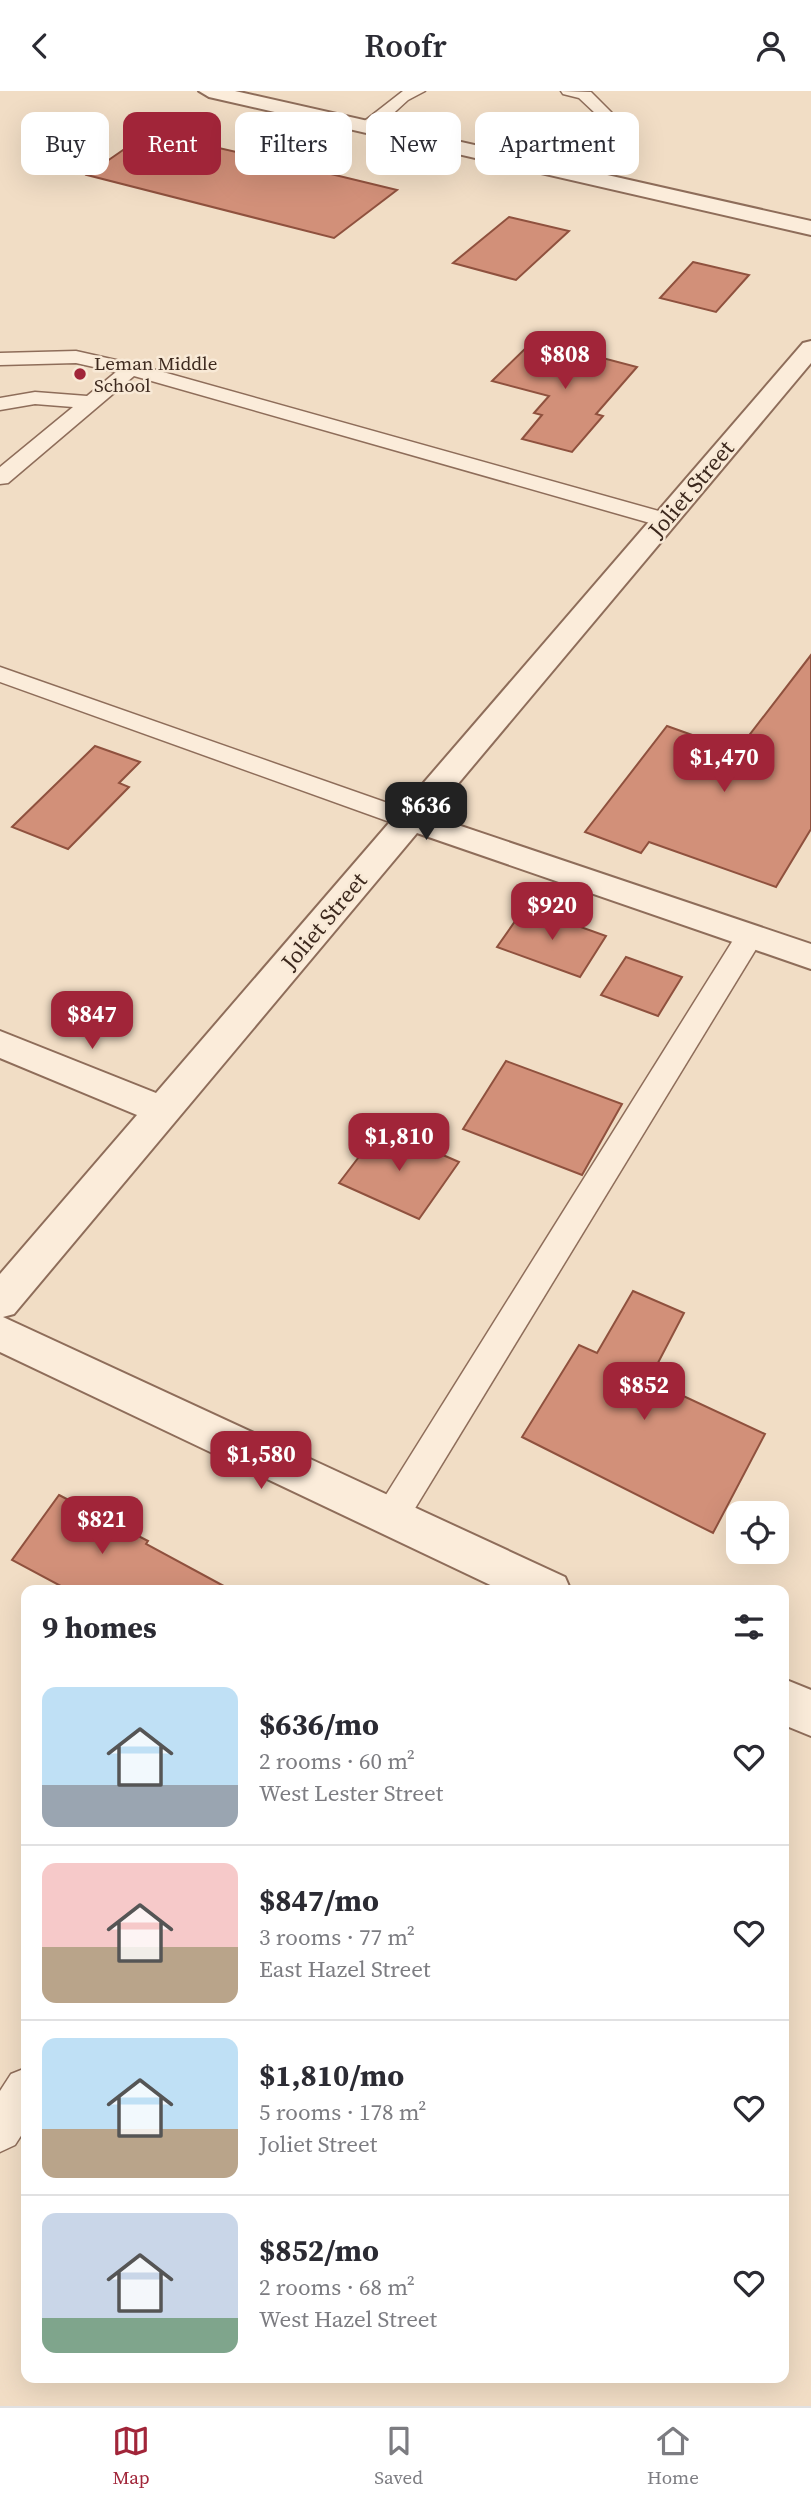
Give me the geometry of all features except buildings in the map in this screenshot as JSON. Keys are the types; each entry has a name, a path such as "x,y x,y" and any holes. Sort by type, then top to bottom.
{"street":[{"path":"209,91 366,127"},
{"path":"578,175 811,228"},
{"name":"Joliet Street","path":"0,1302 811,348"},
{"path":"410,820 811,957"},
{"path":"0,1044 163,1111"},
{"path":"0,1333 536,1585"},
{"path":"789,1703 811,1714"}],"lane":[{"path":"569,91 585,96 603,112"},
{"path":"385,112 407,93"},
{"path":"0,359 76,357 131,369 665,520"},
{"path":"0,478 131,369"},
{"path":"0,404 35,398 92,402"},
{"path":"0,674 410,820"},
{"path":"391,1517 750,936"},
{"path":"0,2130 21,2097"}],"place":[{"name":"Leman Middle School","path":"80,374"}]}
